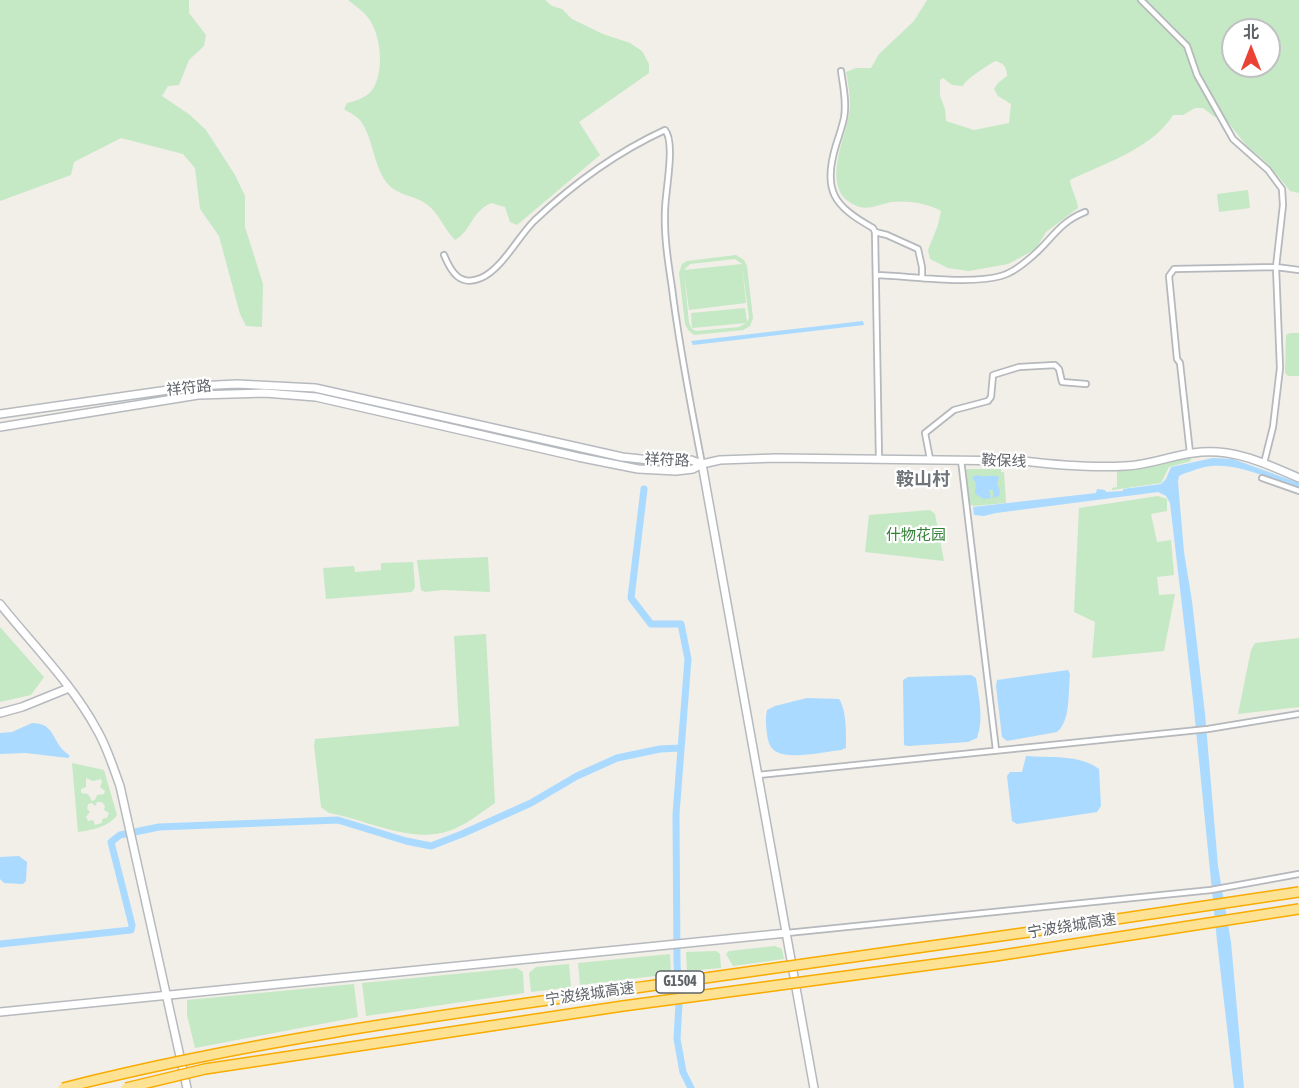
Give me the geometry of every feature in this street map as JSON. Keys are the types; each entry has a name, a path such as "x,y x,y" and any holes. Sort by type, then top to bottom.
{"highway":[{"name":"宁波绕城高速","path":"63,1088 202,1056 458,1012 950,945 1299,892"},
{"name":"宁波绕城高速","path":"126,1088 216,1067 623,1006 996,956 1299,909"}],"main road":[{"name":"祥符路","path":"0,414 196,386 266,385 315,388 622,457 659,461 691,460 702,464"},
{"name":"祥符路","path":"0,427 198,395 265,393 316,397 630,468 676,471 693,469 702,464"},
{"name":"鞍保线","path":"702,464 720,460 776,458 930,459 1125,466 1148,464 1206,451 1226,452 1299,478"},
{"path":"702,464 814,1088"},
{"path":"0,604 69,688 98,729 109,754 128,819 187,1088"},
{"path":"0,713 22,707 69,688"},
{"path":"0,1012 787,933"}],"street":[{"path":"1142,0 1186,46 1197,75 1233,139 1268,170 1282,189 1283,205 1276,267 1280,368 1273,427 1262,477 1299,491"},
{"path":"841,71 845,107 831,168 832,192 842,207 873,228 875,232 879,459"},
{"path":"444,255 454,274 471,280 480,279 490,273 531,223 570,188 635,143 665,130 669,134 665,210 666,248 676,324 702,464"},
{"path":"876,275 965,279 988,279 1003,275 1016,269 1039,251 1061,226 1085,212"},
{"path":"875,232 918,249 922,276"},
{"path":"1190,453 1180,363 1177,359 1169,276 1171,272 1174,269 1276,267 1299,270"},
{"path":"930,459 926,431 939,424 954,410 988,401 991,397 993,375 1019,367 1055,365 1059,369 1062,382 1086,384"},
{"path":"961,460 996,750"},
{"path":"758,775 1208,729 1299,714"},
{"path":"787,933 1210,890 1299,874"}],"green space":[{"path":"0,0 189,0 189,13 206,35 204,46 189,60 179,85 168,86 162,96 190,115 206,130 235,175 245,196 245,227 263,284 262,327 246,326 240,314 219,236 200,209 195,168 183,154 121,138 74,162 71,175 0,201"},
{"path":"348,0 545,0 552,6 562,9 572,19 603,34 630,43 642,51 649,64 649,73 579,122 600,155 517,225 510,222 505,207 491,203 479,211 461,236 455,240 430,207 418,199 400,193 389,185 380,172 369,136 362,123 344,109 347,103 362,98 372,90 377,80 380,62 373,26 365,14"},
{"path":"927,0 1299,0 1299,193 1290,191 1268,164 1246,145 1226,120 1215,117 1203,108 1195,108 1183,115 1173,115 1164,127 1141,146 1070,180 1078,208 1046,232 1036,249 1008,264 969,271 948,268 930,259 928,250 941,211 923,204 903,201 864,208 848,201 840,192 837,168 850,104 846,72 856,68 871,68 879,54 914,21","holes":["995,61 1003,64 1007,76 994,89 998,96 1011,104 1009,123 974,130 946,121 945,109 940,96 940,80 943,78 952,85 963,86 972,76"]},
{"path":"1248,190 1250,208 1219,212 1217,194"},
{"path":"736,255 744,260 747,266 753,318 750,326 743,330 694,335 688,330 685,324 679,273 682,264 687,261","holes":["735,259 742,264 684,270 690,264","742,265 749,318 747,322 745,308 691,313 692,328 746,323 739,327 696,331 692,329 689,323 684,272 689,310 746,303"]},
{"path":"1299,333 1299,376 1288,376 1285,373 1286,335"},
{"path":"1190,455 1191,461 1169,467 1161,483 1112,490 1117,487 1117,469 1151,466"},
{"path":"966,469 1001,469 1001,472 1004,472 1006,503 974,506 969,504"},
{"path":"1158,496 1167,499 1167,511 1151,514 1157,542 1171,540 1174,575 1157,577 1159,595 1175,594 1164,651 1092,658 1095,622 1074,612 1079,508"},
{"name":"什物花园","path":"930,510 935,514 944,561 865,552 869,515"},
{"path":"488,557 490,592 442,590 425,592 421,590 417,560"},
{"path":"413,562 415,587 412,592 326,599 323,568 354,566 355,572 381,570 381,563"},
{"path":"0,627 44,677 31,695 0,702"},
{"path":"486,634 495,803 456,828 425,835 392,830 329,813 321,807 315,739 459,726 454,636"},
{"path":"1299,638 1299,707 1238,714 1251,650 1255,643"},
{"path":"72,763 104,770 117,815 105,825 78,832","holes":["86,778 93,781 101,779 100,787 105,791 104,794 97,795 92,801 88,794 81,793 81,789 86,787","97,802 102,802 105,806 104,810 109,813 107,818 102,819 102,823 95,825 93,820 88,821 86,817 90,812 87,809 88,804 92,803 95,806"]},
{"path":"775,946 782,949 784,959 733,966 726,954 729,951"},
{"path":"716,951 720,954 721,968 687,971 686,952"},
{"path":"670,954 671,974 580,985 578,963"},
{"path":"569,964 571,987 531,992 529,973 536,967"},
{"path":"517,968 523,972 524,993 366,1016 362,983"},
{"path":"354,984 358,1017 195,1048 187,1015 187,1000"}],"water":[{"path":"863,321 864,325 693,345 691,341"},
{"path":"1213,458 1233,459 1299,483 1299,488 1245,470 1222,466 1204,467 1183,474 1179,476 1178,482 1184,552 1205,714 1218,866 1231,942 1244,1088 1234,1088 1170,503 1166,496 1158,492 984,516 974,515 973,507 1096,493 1097,489 1106,492 1123,491 1123,489 1161,484 1171,467"},
{"path":"976,475 999,477 997,484 1000,490 999,496 993,498 993,490 989,490 991,498 984,499 975,494 976,483 972,478"},
{"path":"1068,670 1070,674 1067,713 1065,721 1057,732 1007,741 1002,737 997,680"},
{"path":"971,675 976,678 980,708 977,738 968,742 904,745 903,680 908,677"},
{"path":"807,698 839,699 845,716 846,748 816,754 789,755 781,754 771,748 768,741 767,710"},
{"path":"32,723 48,728 59,745 70,756 68,758 26,753 0,754 0,733 12,732"},
{"path":"1026,756 1074,759 1099,769 1101,806 1097,812 1017,824 1012,821 1007,776 1010,772 1022,772"},
{"path":"19,856 27,862 26,881 23,884 4,883 0,879 0,857"}],"waterway":[{"path":"644,489 631,598 651,624 681,624 688,659 676,814 679,1004 677,1039 683,1072 691,1088"},
{"path":"0,944 131,930 132,925 111,842 120,835 159,827 338,820 406,841 431,846 531,803 577,776 617,758 660,749 681,748"}],"district":[{"name":"鞍山村","path":"923,479"}]}
